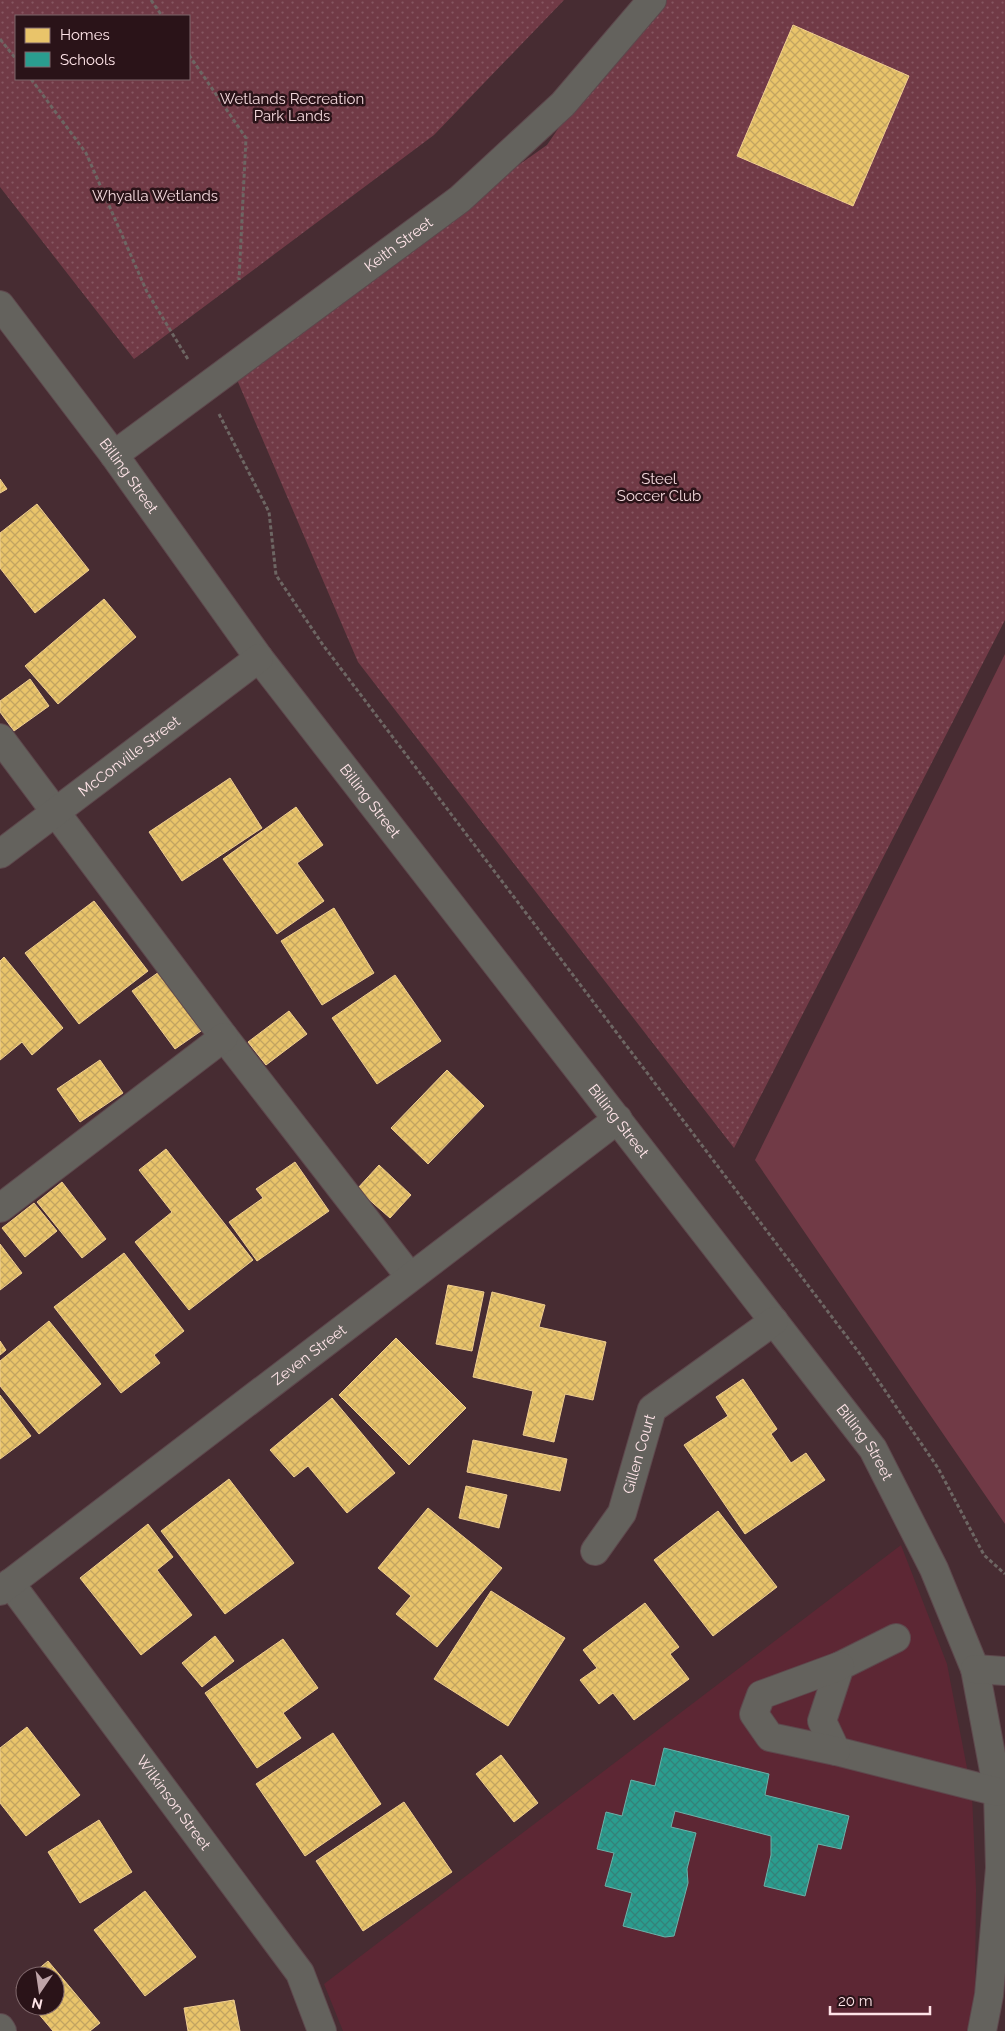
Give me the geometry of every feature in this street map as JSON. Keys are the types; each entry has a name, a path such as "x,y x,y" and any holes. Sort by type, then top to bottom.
{"street":[{"name":"Keith Street","path":"114,455 460,199 563,104 652,0"},
{"name":"Billing Street","path":"0,305 114,455 259,658 873,1449 934,1570 974,1669 998,1792 1000,1868 989,1996 982,2031"},
{"name":"McConville Street","path":"0,854 259,658"},
{"path":"0,738 224,1037 410,1278"},
{"path":"0,1208 224,1037"},
{"name":"Zeven Street","path":"5,1587 618,1119"},
{"name":"Gillen Court","path":"595,1551 622,1513 652,1409 774,1320"},
{"name":"Wilkinson Street","path":"5,1587 300,1973 322,2031"},
{"path":"896,1638 840,1666 761,1694 754,1714 770,1738 836,1751 998,1792"},
{"path":"836,1751 822,1721 840,1666"},
{"path":"974,1669 1005,1671"}],"path":[{"path":"151,0 161,15"},
{"path":"0,39 15,59"},
{"path":"190,56 246,138 240,280"},
{"path":"32,80 86,153 147,292 205,388 269,512 276,575 318,637 860,1354 938,1468 984,1556 1005,1574"}],"shaded area":[{"path":"901,1545 947,1664 972,1794 976,1889 975,1994 970,2031 343,2031 324,1984"}],"green space":[{"name":"Whyalla Wetlands","path":"0,0 564,0 434,135 134,359 0,187"},
{"name":"Steel Soccer Club","path":"646,0 1005,0 1005,620 734,1148 358,662 232,368 547,145"},
{"path":"1005,654 1005,1524 755,1160"}],"building: Homes":[{"path":"793,25 909,76 853,206 737,156"},
{"path":"0,479 7,489 0,493"},
{"path":"37,504 89,570 35,613 0,568 0,533"},
{"path":"104,599 136,637 58,704 25,666"},
{"path":"30,679 49,706 14,731 0,712 0,701"},
{"path":"230,778 262,828 182,881 149,832"},
{"path":"296,807 323,845 297,863 324,901 277,934 223,859"},
{"path":"94,901 148,971 79,1024 25,953"},
{"path":"334,908 374,973 322,1005 281,941"},
{"path":"4,957 63,1028 32,1055 22,1042 0,1060 0,961"},
{"path":"159,972 201,1031 175,1049 132,991"},
{"path":"395,975 441,1041 377,1084 332,1018"},
{"path":"289,1011 307,1034 266,1065 248,1042"},
{"path":"100,1060 123,1093 80,1122 57,1089"},
{"path":"447,1070 484,1106 428,1164 391,1128"},
{"path":"166,1149 253,1260 189,1310 135,1242 172,1212 139,1170"},
{"path":"295,1162 329,1211 257,1261 229,1222 263,1198 256,1189"},
{"path":"379,1165 411,1195 390,1218 357,1189"},
{"path":"62,1182 106,1239 82,1258 37,1202"},
{"path":"34,1203 57,1231 25,1257 2,1228"},
{"path":"0,1244 22,1273 0,1290"},
{"path":"124,1253 184,1331 154,1355 160,1363 121,1393 54,1307"},
{"path":"448,1285 484,1292 472,1351 436,1344"},
{"path":"492,1292 545,1305 539,1327 606,1342 593,1400 565,1394 554,1442 523,1435 533,1391 473,1377"},
{"path":"49,1321 101,1384 39,1434 0,1386 0,1361"},
{"path":"396,1338 466,1408 409,1465 339,1395"},
{"path":"0,1341 6,1350 0,1355"},
{"path":"743,1379 777,1429 771,1434 791,1463 806,1453 825,1480 745,1534 684,1445 728,1416 716,1397"},
{"path":"0,1395 31,1436 0,1459"},
{"path":"332,1398 395,1473 347,1513 308,1466 294,1477 270,1450"},
{"path":"473,1440 567,1459 560,1491 467,1472"},
{"path":"229,1479 294,1563 225,1614 161,1531"},
{"path":"466,1486 507,1495 499,1528 459,1518"},
{"path":"428,1508 502,1568 437,1647 396,1614 411,1596 378,1568"},
{"path":"718,1511 777,1587 713,1636 654,1560"},
{"path":"148,1524 173,1557 157,1570 192,1615 141,1655 80,1578"},
{"path":"491,1591 565,1638 508,1726 434,1679"},
{"path":"645,1603 679,1647 670,1654 689,1679 634,1720 613,1693 599,1704 580,1680 597,1668 583,1650"},
{"path":"215,1636 234,1661 202,1687 182,1663"},
{"path":"283,1639 318,1688 283,1713 301,1738 257,1768 205,1693"},
{"path":"27,1727 80,1795 26,1836 0,1803 0,1748"},
{"path":"333,1733 381,1804 305,1856 256,1784"},
{"path":"501,1755 538,1803 514,1822 476,1774"},
{"path":"404,1802 452,1872 363,1931 316,1861"},
{"path":"99,1820 132,1872 80,1903 48,1852"},
{"path":"145,1891 196,1957 145,1996 94,1930"},
{"path":"48,1961 52,1966 42,1966"},
{"path":"65,1981 100,2023 90,2031 53,2031 40,2016 65,2016"},
{"path":"234,2000 240,2031 188,2031 184,2008"}],"building: Schools":[{"path":"664,1748 769,1774 765,1795 849,1816 841,1849 818,1844 805,1896 764,1886 771,1855 771,1836 675,1811 671,1827 696,1833 687,1869 688,1883 674,1936 665,1937 623,1926 632,1893 605,1886 614,1853 597,1849 606,1812 622,1816 631,1780 655,1786"}],"park label":[{"name":"Wetlands Recreation Park Lands","path":"292,108"}]}
